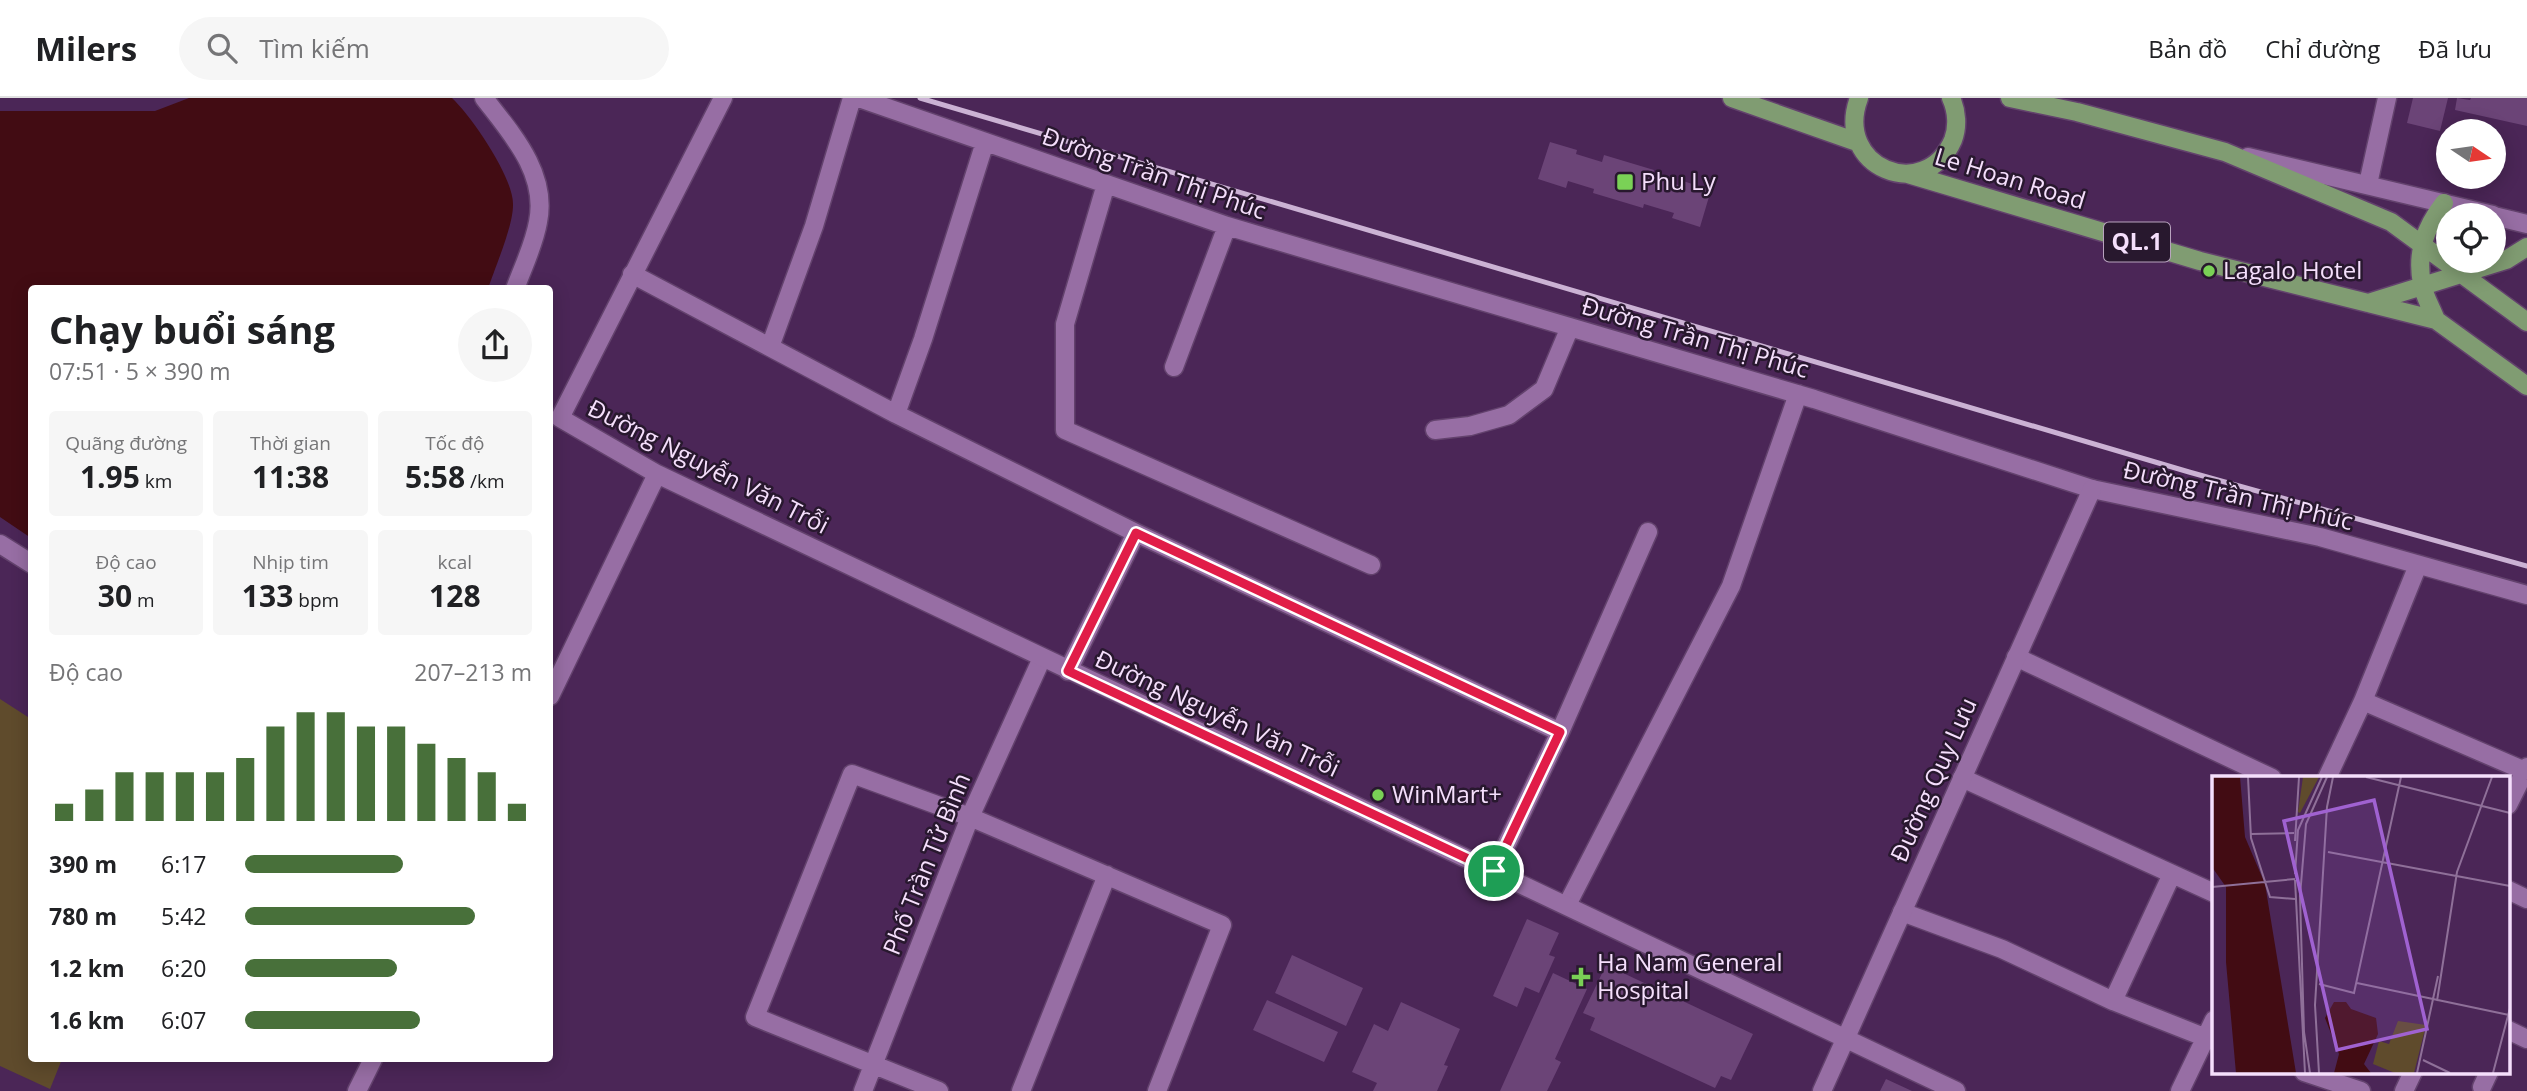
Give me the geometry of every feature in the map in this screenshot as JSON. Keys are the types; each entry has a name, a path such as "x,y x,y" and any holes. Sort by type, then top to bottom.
{"main road":[{"path":"1732,98 1857,142"},
{"path":"1857,142 1853,127 1854,111 1859,98"},
{"path":"1908,174 1931,166 1949,149 1957,118 1951,98"},
{"path":"2010,98 2225,152 2391,222 2436,254"},
{"name":"Le Hoan Road","path":"1857,142 1877,166 1892,172 1908,174 2200,261 2436,320 2527,387"},
{"path":"2436,214 2422,243 2422,285 2436,320"},
{"path":"2506,260 2527,247"},
{"path":"2368,303 2459,273 2527,322"}],"street":[{"path":"484,98 523,148 540,203 538,223 516,285"},
{"name":"Đường Nguyễn Văn Trỗi","path":"723,98 555,416 657,474 1956,1091"},
{"path":"770,347 814,226 852,98"},
{"name":"Đường Trần Thị Phúc","path":"859,98 1227,226 1798,394 2092,488 2320,537 2527,595"},
{"path":"2368,184 2387,98"},
{"path":"896,414 923,339 985,142"},
{"path":"2225,152 2444,203"},
{"path":"1106,184 1065,324 1065,430 1371,565"},
{"path":"2506,218 2527,224"},
{"path":"1174,367 1227,226"},
{"path":"632,274 896,414 1136,533 1560,732"},
{"path":"1435,430 1469,426 1509,415 1544,389 1570,327"},
{"path":"1566,905 1731,586 1798,394"},
{"path":"553,690 657,474"},
{"name":"Đường Quy Lưu","path":"1822,1091 2092,488"},
{"path":"1494,871 1560,732 1648,532"},
{"path":"1068,671 1136,533"},
{"path":"0,544 28,562"},
{"path":"2328,776 2364,701 2418,565"},
{"path":"2016,657 2268,776"},
{"name":"Phố Trần Tử Bình","path":"863,1091 970,817 1042,659"},
{"path":"2364,701 2526,769 2510,801"},
{"path":"939,1091 755,1017 852,774 970,817 1222,925 1157,1091"},
{"path":"1962,778 2212,892"},
{"path":"2113,1001 2172,874"},
{"path":"1021,1091 1107,875"},
{"path":"2510,891 2527,899"},
{"path":"1902,912 2002,948 2113,1001 2209,1040 2180,1091"},
{"path":"2510,1033 2527,1039"},
{"path":"357,1091 372,1062"},
{"path":"2310,1074 2361,1091"},
{"path":"2404,1091 2412,1074"}],"shaded area":[{"path":"189,98 452,98 490,148 507,180 513,205 507,235 489,285 28,285 28,536 0,517 0,111 155,111"},
{"path":"0,699 28,717 28,1062 61,1062 50,1089 0,1066"}],"building":[{"path":"2413,98 2448,98 2443,119 2436,119 2436,130 2407,123"},
{"path":"2457,98 2527,98 2527,126 2506,121 2506,119 2455,110"},
{"path":"1550,142 1577,150 1576,154 1602,162 1604,155 1654,170 1652,177 1682,186 1683,181 1711,190 1700,227 1672,218 1674,213 1644,204 1643,208 1593,193 1594,189 1568,181 1566,188 1538,179"},
{"path":"1527,919 1559,933 1549,955 1555,957 1539,993 1525,987 1517,1007 1493,996"},
{"path":"1292,955 1363,988 1346,1026 1275,993"},
{"path":"1606,965 1753,1034 1731,1080 1721,1076 1715,1088 1590,1030 1595,1018 1583,1013"},
{"path":"1553,973 1587,989 1555,1059 1561,1062 1547,1091 1500,1091"},
{"path":"1267,1000 1338,1032 1324,1062 1253,1030"},
{"path":"1401,1002 1460,1029 1444,1065 1448,1066 1437,1091 1373,1091 1377,1083 1352,1072 1374,1024 1388,1031"},
{"path":"1886,1079 1912,1091 1880,1091"}],"railway":[{"path":"920,98 2189,472 2527,566"}],"place":[{"name":"Phu Ly","path":"1625,182"},
{"name":"Lagalo Hotel","path":"2209,271"},
{"name":"WinMart+","path":"1378,795"},
{"name":"Ha Nam General Hospital","path":"1581,977"}],"route":[{"path":"1136,533 1560,732 1494,871 1068,671 1136,533"}]}
